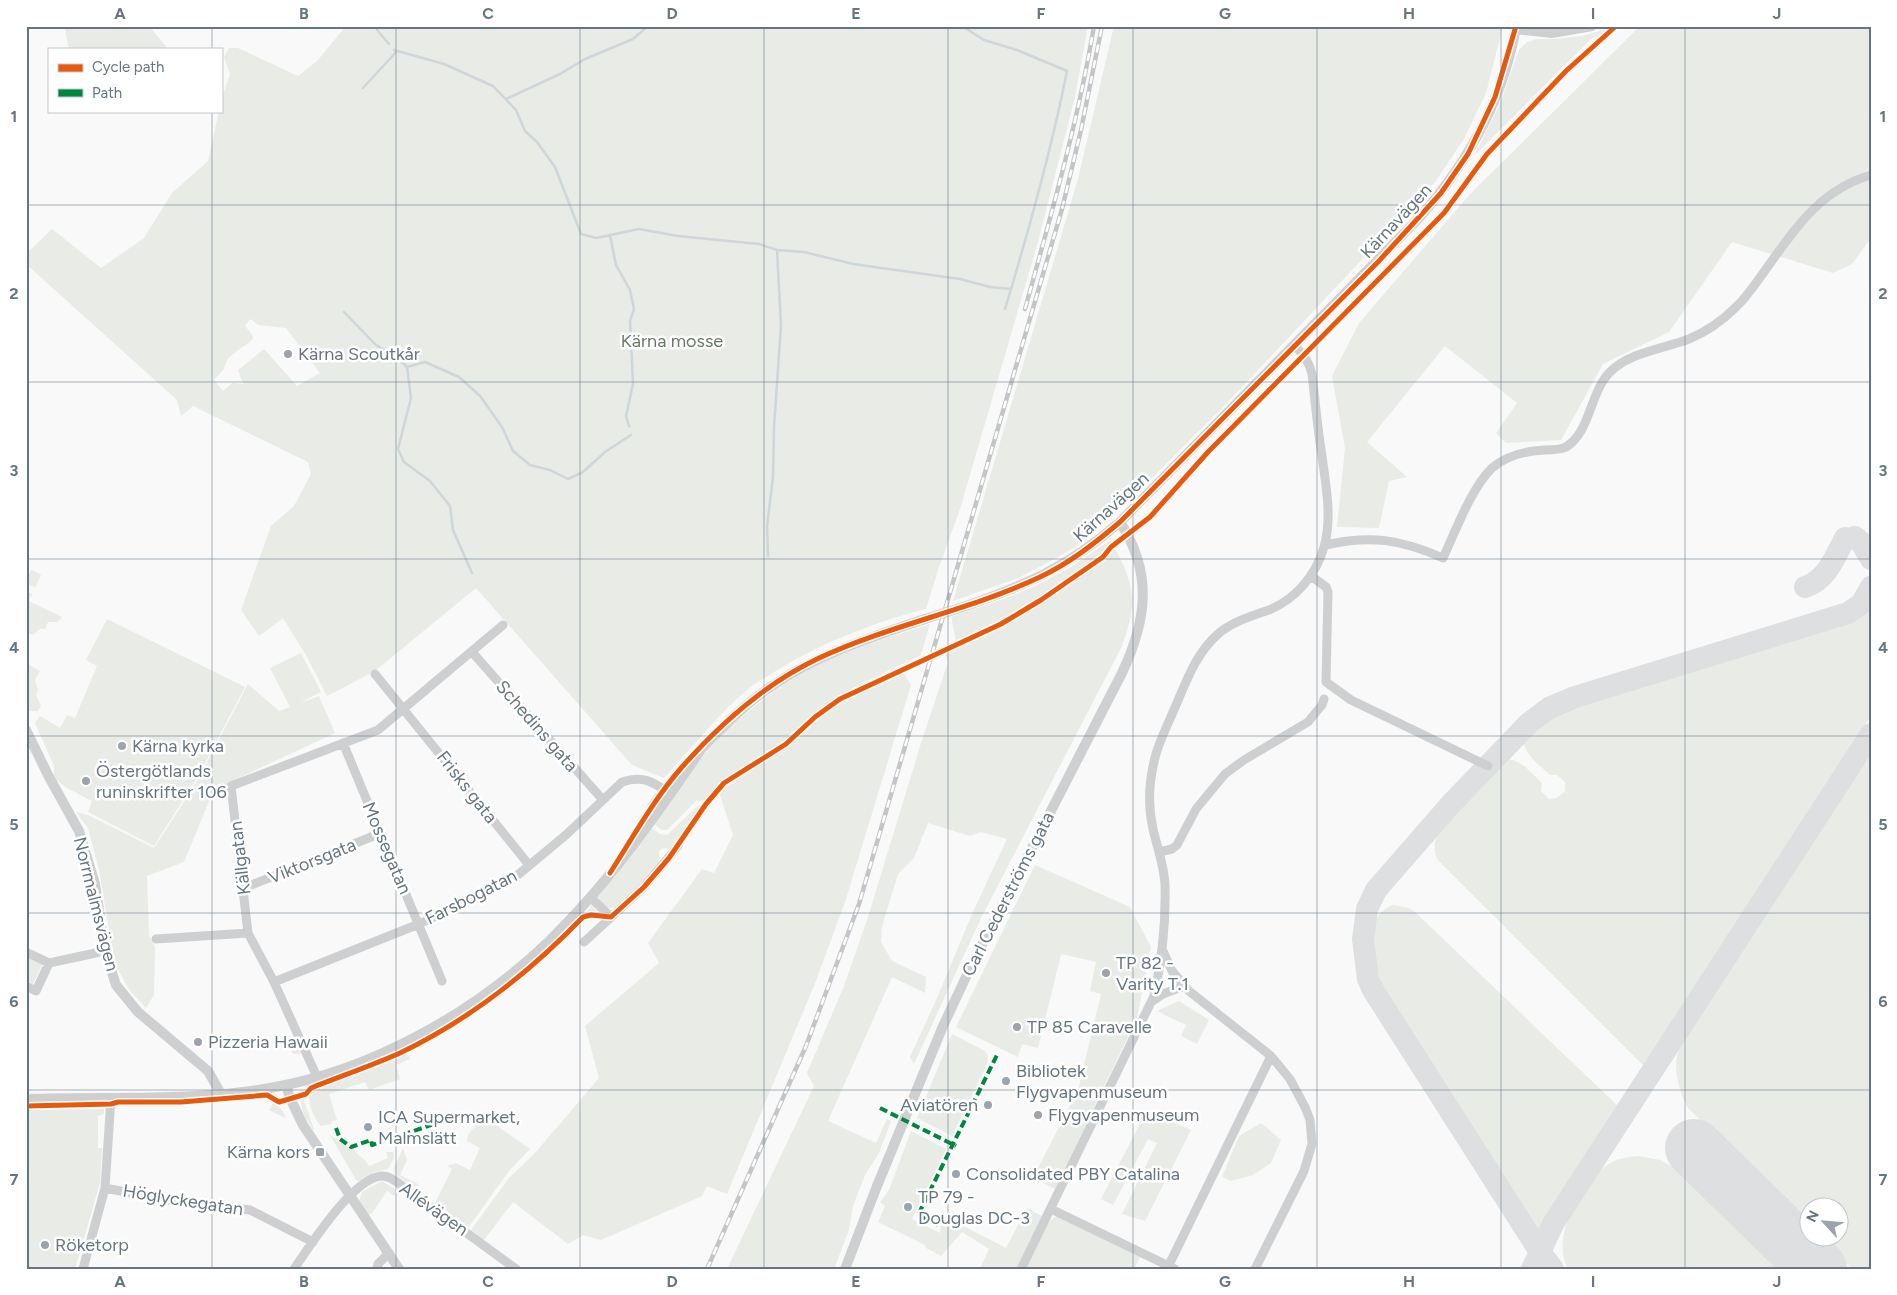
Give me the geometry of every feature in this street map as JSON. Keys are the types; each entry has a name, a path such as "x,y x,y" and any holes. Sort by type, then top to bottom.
{"street":[{"path":"1516,28 1552,33 1592,26"},
{"name":"Kärnavägen","path":"286,1084 317,1077 384,1052 440,1022 509,976 569,920 610,873 668,792 683,767 742,708 771,686 796,670 853,643 1021,586 1061,566 1088,548 1120,522 1420,217 1457,172 1477,137 1495,97 1516,28"},
{"path":"1325,545 1366,540 1390,540 1421,548 1443,558 1470,502 1492,468 1501,461 1522,452 1560,449 1572,442 1583,425 1597,390 1609,373 1626,360 1690,338 1723,319 1750,290 1812,208 1843,186 1871,175"},
{"path":"1020,1269 1151,1002 1157,982 1162,948 1165,883 1150,810 1151,770 1156,751 1198,657 1218,634 1246,617 1271,609 1285,602 1298,591 1311,576 1325,545 1327,516 1326,483 1312,374 1310,364 1295,346"},
{"name":"Carl Cederströms gata","path":"845,1269 943,1026 973,962 1122,673 1135,644 1142,610 1142,579 1137,556 1129,535 1120,522"},
{"path":"1311,576 1326,587 1328,592 1326,682 1351,700 1488,766"},
{"name":"Källgatan","path":"317,1077 274,982 248,933 231,786 378,730 503,625"},
{"name":"Schedins gata","path":"472,652 603,800"},
{"path":"375,674 404,708"},
{"path":"1159,852 1172,850 1177,845 1196,809 1225,774 1244,760 1308,722 1316,713 1324,698"},
{"name":"Frisks gata","path":"404,708 529,866"},
{"name":"Norrmalmsvägen","path":"26,730 79,831 95,884 105,951 116,984 138,1012 208,1071 221,1094"},
{"name":"Mossegatan","path":"343,743 442,981"},
{"name":"Farsbogatan","path":"274,982 419,924 477,898 513,878 567,834 622,782 633,778 652,781 668,792"},
{"name":"Viktorsgata","path":"244,888 381,833"},
{"path":"584,942 644,887 678,846"},
{"path":"590,897 611,916"},
{"path":"156,939 248,933"},
{"path":"1162,948 1172,971 1184,986 1271,1056 1290,1080 1310,1120 1312,1144 1304,1171 1255,1269"},
{"path":"26,952 49,963 105,951"},
{"path":"26,986 36,991 49,963"},
{"path":"1151,1002 1163,994 1184,986"},
{"path":"1051,1208 1171,1268 1271,1056"},
{"path":"26,1099 192,1097 286,1084 300,1119 399,1269"},
{"path":"83,1269 105,1188 111,1098"},
{"name":"Allévägen","path":"294,1269 349,1195 376,1177 388,1177 516,1269"},
{"name":"Höglyckegatan","path":"105,1188 172,1201 250,1210 313,1242"},
{"path":"377,1269 378,1264 389,1253"}],"green space":[{"path":"64,26 149,26 167,48 69,48"},
{"name":"Kärna mosse","path":"346,26 1088,26 1075,97 1038,242 960,509 926,609 866,628 826,644 788,663 756,683 726,710 664,778 632,765 476,588 375,671 327,696 307,657 283,618 259,636 241,610 271,526 294,506 311,474 308,462 193,406 181,416 177,400 26,264 26,254 52,229 101,268 144,238 172,193 208,161 219,112 222,112 222,98 230,74 224,57 229,48 238,48 298,76 317,61","holes":["250,319 259,325 286,328 320,373 297,386 264,349 238,370 243,384 232,383 223,391 214,380 223,370 228,358 252,340 253,336 245,326"]},
{"path":"1114,26 1503,26 1486,93 1464,139 1435,182 1227,403 1131,499 1085,541 1018,578 953,601 1078,179"},
{"path":"1640,26 1871,26 1871,238 1852,264 1833,273 1732,242 1669,332 1603,364 1561,440 1506,443 1496,433 1517,403 1445,346 1367,442 1407,477 1389,481 1379,528 1337,527 1345,448 1332,376 1359,323 1471,193"},
{"path":"1605,29 1606,31 1590,40 1474,156 1499,106 1519,50 1527,42 1537,39 1583,36"},
{"path":"1117,541 1102,555 1021,610 956,642 951,617 1012,596 1039,584 1071,567 1108,542"},
{"path":"1114,549 1123,564 1131,587 1132,598 1130,621 1121,648 981,918 914,1064 910,1057 1007,839 981,832 970,836 928,823 914,858 898,874 882,926 881,942 892,961 926,977 925,993 892,977 828,1121 876,1143 887,1119 891,1121 879,1153 865,1175 853,1206 849,1230 834,1269 727,1269 814,1086 807,1073 844,986 868,917 948,662 945,653 1001,626 1044,600 1106,557"},
{"path":"32,570 41,575 35,588 26,583 26,577"},
{"path":"26,591 32,594 29,601 62,617 57,622 48,622 45,629 40,629 33,635 26,632"},
{"path":"1871,602 1871,716 1645,1067 1437,859 1435,844 1437,837 1441,829 1508,760 1522,764 1542,783 1541,791 1549,799 1557,798 1565,791 1565,782 1557,775 1550,775 1534,760 1525,746 1524,741 1545,719 1558,712 1847,621 1862,613"},
{"path":"107,619 245,687 197,778 154,846 88,812 92,801 67,788 54,778 54,766 35,723 40,716 60,728 67,715 75,718 97,666 86,660"},
{"path":"930,624 921,655 835,699 780,746 731,776 706,800 696,801 667,830 662,830 653,823 694,767 721,736 769,695 808,670 835,657"},
{"path":"301,653 321,692 300,703 319,696 335,733 228,783 228,792 212,794 184,862 147,876 149,936 155,947 154,995 146,1008 131,992 115,965 99,870 88,828 76,812 88,815 154,848 195,785 248,684 279,711 290,707 270,668"},
{"path":"26,663 40,671 35,680 38,690 36,695 41,706 38,711 29,711 26,703"},
{"path":"903,672 911,685 846,899 816,981 727,1194 707,1186 702,1196 601,1240 583,1235 568,1244 513,1202 484,1240 471,1230 509,1178 535,1153 599,1078 585,1026 659,963 648,943 702,869 714,873 733,835 719,792 727,784 792,743 828,710"},
{"path":"1871,749 1871,1269 1852,1269 1830,1248 1850,1248 1850,1198 1800,1198 1800,1218 1688,1108 1679,1087 1676,1064 1680,1046"},
{"path":"698,806 701,806 671,849 664,848 660,850 660,862 641,884 616,907 608,908 596,898 650,827 660,834 667,835"},
{"path":"1035,865 1130,907 1151,947 1137,1018 1055,1189 1033,1178 1078,1090 1101,994 1090,991 1096,962 1061,954 1038,1048 1022,1044 1018,1057 956,1027"},
{"path":"1393,905 1409,908 1416,913 1617,1105 1617,1110 1545,1226 1538,1231 1532,1225 1389,1002 1375,964 1372,935 1375,922 1381,912"},
{"path":"592,906 601,915 588,913 581,916"},
{"path":"26,955 43,963 33,984 26,980"},
{"path":"1179,1001 1209,1020 1197,1044 1181,1036 1186,1025 1157,1011"},
{"path":"952,1034 985,1051 988,1056 987,1064 952,1136 917,1118"},
{"path":"296,1039 302,1052 293,1054 288,1043"},
{"path":"407,1051 410,1059 396,1065 400,1079 369,1090 365,1082 329,1094 337,1120 332,1121 331,1124 321,1126 311,1109 309,1099 311,1090 379,1064"},
{"path":"303,1098 313,1130 304,1115 300,1099"},
{"path":"274,1101 284,1113 285,1118 269,1110"},
{"path":"104,1109 104,1114 98,1116 98,1148 102,1148 100,1183 75,1269 26,1269 26,1110"},
{"path":"1147,1110 1191,1130 1145,1221 1122,1214 1157,1143 1148,1139 1113,1205 1101,1199"},
{"path":"483,1116 530,1149 509,1171 468,1228 435,1203 452,1169 447,1166 456,1163 470,1170 480,1148 467,1141 468,1135"},
{"path":"1261,1123 1281,1140 1271,1163 1253,1175 1231,1181 1222,1177 1239,1136"},
{"path":"911,1131 946,1149 912,1219 940,1233 942,1215 1006,1248 1027,1208 1042,1216 1016,1269 980,1269 989,1249 962,1232 941,1256 926,1248 925,1245 878,1222 885,1206 880,1202 889,1190"},
{"path":"330,1135 351,1149 353,1148 369,1166 388,1158 386,1152 394,1152 394,1158 388,1169 374,1172 359,1181 356,1180"},
{"path":"403,1148 407,1160 400,1175 420,1185 414,1187 395,1174 394,1168"},
{"path":"1638,1156 1660,1160 1675,1168 1779,1269 1568,1269 1563,1256 1563,1242 1571,1212 1579,1197 1598,1173 1609,1164 1626,1157"},
{"path":"382,1181 398,1191 394,1196 387,1191 372,1213 368,1215 359,1201 362,1192"},
{"path":"1058,1216 1140,1257 1134,1269 1024,1269 1043,1230"}],"waterway":[{"path":"506,99 560,74 585,59 633,39 648,26"},
{"path":"962,26 984,40 1017,50 1067,71 1039,191 1005,309"},
{"path":"377,30 389,44"},
{"path":"394,50 444,64 493,86 516,110 525,131 537,142 555,167 581,234 596,238 639,229 678,236 759,244 777,250 781,325 774,427 773,477 767,527 768,556"},
{"path":"363,88 397,51"},
{"path":"610,235 616,265 630,290 634,309 630,321 633,384 626,416 629,426"},
{"path":"777,250 804,252 853,264 960,279 990,287 1011,289"},
{"path":"344,312 376,345 398,358 407,367 411,398 398,449 404,462 430,481 450,506 453,530 472,573"},
{"path":"407,367 425,362 459,377 480,396 502,427 513,451 530,465 550,470 568,479 583,472 605,452 631,435"}],"taxiway":[{"path":"1855,537 1860,541 1871,559"},
{"path":"1805,587 1813,584 1830,567 1845,538"},
{"path":"1553,1269 1540,1252 1373,990 1368,979 1363,939 1367,909 1376,890 1451,804 1529,723 1549,708 1575,697 1848,613 1861,604 1871,587"},
{"path":"1532,1269 1553,1224 1871,734"}],"runway":[{"path":"1694,1148 1818,1269"}],"railway":[{"path":"1025,309 1072,133 1094,26"},
{"path":"707,1269 806,1046 859,904 1062,209 1081,130 1102,26"}],"marked path":[{"path":"938,1225 918,1215 998,1053"},
{"path":"880,1108 956,1146"},
{"path":"336,1128 340,1139 351,1147 371,1140 372,1145 452,1118"}],"cycle path":[{"path":"610,873 653,805 682,767 744,706 779,680 817,659 844,647 985,599 1040,577 1072,559 1120,522 1378,262 1441,193 1468,154 1495,97 1516,26"},
{"path":"26,1106 111,1104 118,1102 181,1102 267,1095 279,1102 306,1094 311,1088 400,1053 450,1026 520,976 583,917 591,915 611,917 644,887 669,858 706,804 724,783 786,744 815,717 840,699 1001,624 1041,600 1103,557 1111,547 1150,517 1208,452 1444,213 1487,154 1566,71 1616,26"}],"place":[{"name":"Kärna Scoutkår","path":"288,354"},
{"name":"Kärna kyrka","path":"122,746"},
{"name":"Östergötlands runinskrifter 106","path":"86,781"},
{"name":"TP 82 - Varity T.1","path":"1106,973"},
{"name":"TP 85 Caravelle","path":"1017,1027"},
{"name":"Pizzeria Hawaii","path":"198,1042"},
{"name":"Bibliotek Flygvapenmuseum","path":"1006,1081"},
{"name":"Aviatören","path":"988,1105"},
{"name":"Flygvapenmuseum","path":"1038,1115"},
{"name":"ICA Supermarket, Malmslätt","path":"368,1127"},
{"name":"Kärna kors","path":"320,1152"},
{"name":"Consolidated PBY Catalina","path":"956,1174"},
{"name":"TP 79 - Douglas DC-3","path":"908,1207"},
{"name":"Röketorp","path":"45,1245"}]}
